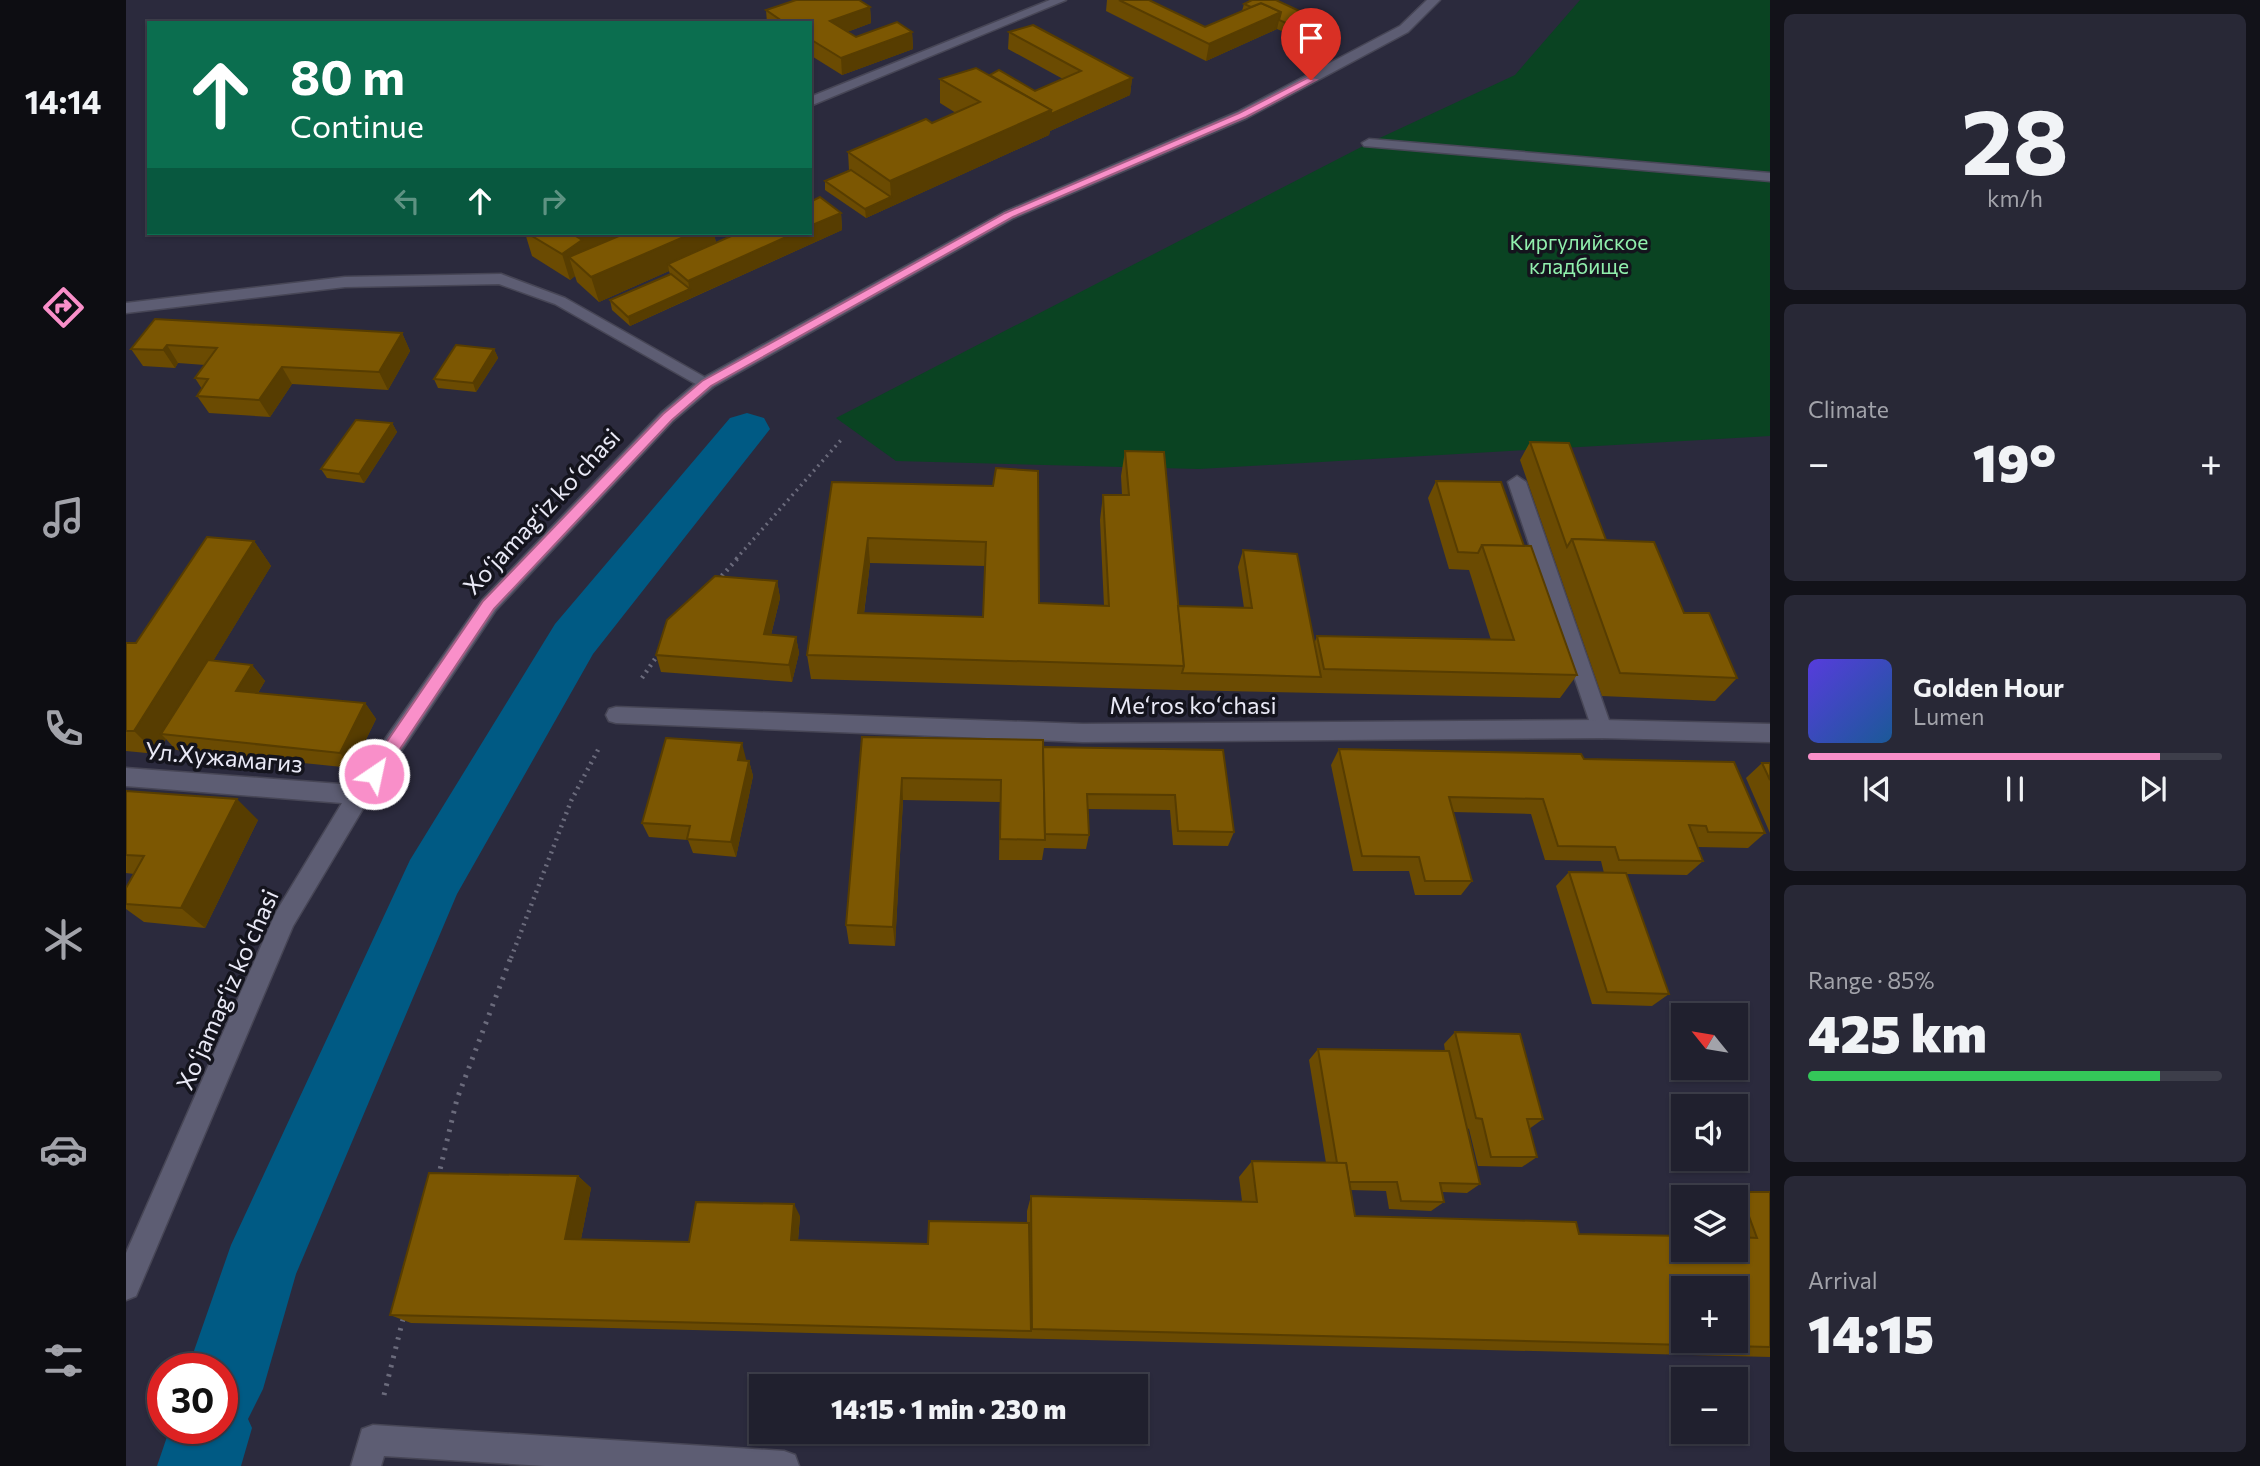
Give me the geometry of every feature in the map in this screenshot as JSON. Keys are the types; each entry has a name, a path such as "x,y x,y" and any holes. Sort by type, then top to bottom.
{"street":[{"path":"812,102 1060,0"},
{"name":"Xoʻjamagʻiz koʻchasi","path":"126,1286 284,920 359,795 489,605 667,417 706,383 1009,215 1242,115 1404,29 1434,0"},
{"path":"1369,144 1770,177"},
{"path":"126,308 345,282 501,279 560,301 706,383"},
{"path":"1517,482 1602,729"},
{"name":"Meʻros koʻchasi","path":"616,715 1083,733 1602,729 1770,733"},
{"name":"Ул.Хужамагиз","path":"126,777 359,795"},
{"path":"369,1453 784,1466"}],"path":[{"path":"713,585 841,440"},
{"path":"435,1191 457,1099 571,801 616,715 662,649"},
{"path":"369,1453 405,1309"}],"green space":[{"name":"Киргулийское кладбище","path":"1580,0 1770,0 1770,436 1199,469 896,461 836,418 1369,143 1515,75"}],"building":[{"path":"796,0 859,0 870,7 830,21 856,37 897,22 912,32 841,58 812,40 812,21 782,21 766,10"},
{"path":"1119,0 1149,0 1205,27 1261,3 1281,12 1209,44"},
{"path":"1252,0 1276,0 1308,15 1288,24 1279,20 1281,12 1261,3 1251,7 1244,4"},
{"path":"1033,25 1132,78 1051,114 1051,110 990,75 999,70 1035,91 1081,71 1009,32"},
{"path":"976,68 1051,110 890,181 848,152 926,119 932,123 980,102 940,79"},
{"path":"851,170 891,197 865,209 825,181"},
{"path":"820,197 841,213 812,225 812,201"},
{"path":"530,235 574,235 582,240 562,254"},
{"path":"621,235 688,235 591,277 569,257"},
{"path":"733,235 791,235 688,281 668,264"},
{"path":"671,274 690,289 628,317 610,300"},
{"path":"155,319 402,333 379,372 282,367 259,400 197,396 208,379 195,378 217,348 167,345 163,350 131,349"},
{"path":"456,345 494,349 473,383 434,379"},
{"path":"356,420 392,423 359,474 321,469"},
{"path":"1530,442 1569,443 1606,540 1572,539 1567,547"},
{"path":"1125,451 1164,452 1184,666 807,655 832,482 993,486 996,468 1038,471 1039,603 1109,606 1103,495 1129,495","holes":["868,538 986,542 983,617 858,613"]},
{"path":"1436,481 1501,482 1524,546 1482,545 1478,553 1458,552"},
{"path":"207,537 254,541 134,731 126,731 126,643 136,643"},
{"path":"1572,539 1654,542 1684,613 1709,613 1737,678 1620,673"},
{"path":"1482,545 1531,546 1577,675 1324,669 1317,636 1514,640"},
{"path":"1243,550 1297,554 1321,677 1182,673 1184,666 1178,606 1252,608"},
{"path":"715,576 777,581 764,634 796,637 789,665 656,655 667,620"},
{"path":"208,660 252,665 236,691 365,703 340,753 161,734"},
{"path":"862,737 1043,740 1045,840 1000,839 1001,780 902,778 893,927 846,925"},
{"path":"666,738 742,743 738,760 749,761 731,842 687,839 690,826 642,823"},
{"path":"1043,747 1223,750 1234,832 1178,831 1175,795 1087,794 1089,835 1045,834"},
{"path":"1339,749 1581,754 1584,759 1734,762 1765,833 1708,832 1706,826 1689,825 1703,861 1619,860 1615,847 1558,846 1543,799 1449,797 1472,881 1425,881 1419,857 1362,856"},
{"path":"1762,763 1770,763 1770,780"},
{"path":"126,791 237,799 181,908 126,904 126,888 144,856 126,855"},
{"path":"1569,872 1626,873 1669,994 1607,992"},
{"path":"1455,1032 1520,1034 1543,1119 1527,1119 1537,1157 1491,1157 1482,1119 1476,1118"},
{"path":"1318,1049 1449,1051 1480,1184 1440,1183 1444,1202 1401,1201 1397,1182 1349,1182 1346,1163 1337,1163"},
{"path":"1252,1161 1346,1163 1355,1216 1576,1222 1579,1234 1671,1236 1671,1262 1748,1262 1748,1238 1757,1238 1748,1214 1748,1192 1770,1192 1770,1347 1748,1346 1748,1276 1671,1276 1671,1345 1032,1329 1031,1196 1257,1202"},
{"path":"429,1173 578,1176 565,1239 689,1242 696,1202 794,1204 791,1240 928,1244 929,1221 1029,1223 1031,1331 390,1315"}],"waterway":[{"path":"233,1353 258,1272 432,880 574,639 747,429"},
{"path":"199,1466 206,1444"}],"route":[{"path":"374,774 489,605 667,417 706,383 1009,215 1242,115 1311,80"}]}
